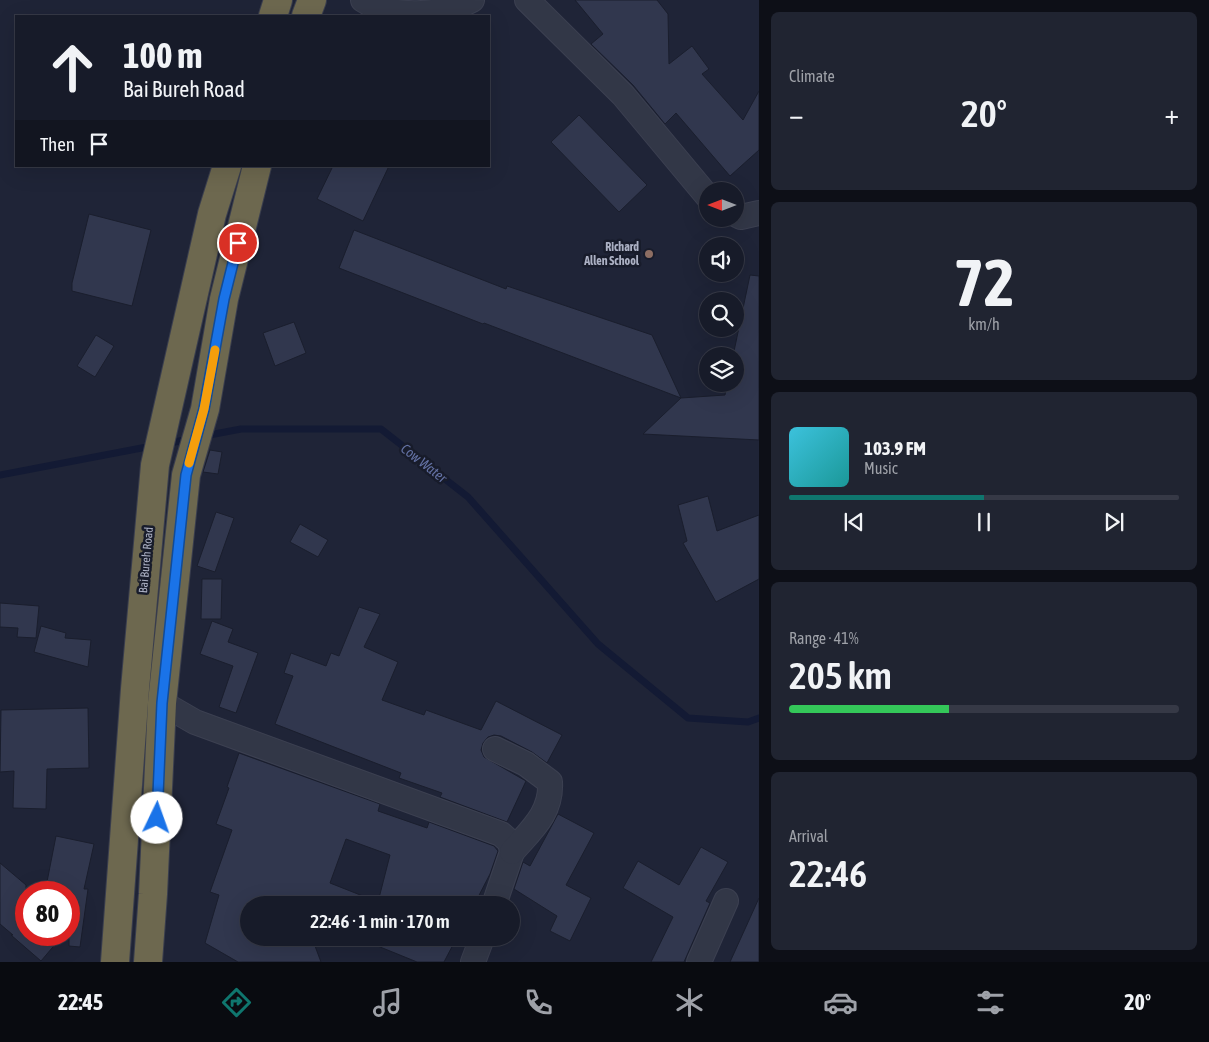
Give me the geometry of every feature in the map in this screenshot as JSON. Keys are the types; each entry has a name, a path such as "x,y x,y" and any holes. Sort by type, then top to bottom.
{"highway":[{"path":"273,15 278,0"},
{"path":"306,15 312,0"},
{"name":"Bai Bureh Road","path":"115,962 135,689 155,465 212,214 226,167"},
{"path":"148,962 162,703 186,475 204,409 224,299 257,167"}],"street":[{"path":"362,0 399,13 425,13 463,5 472,0"},
{"path":"526,0 623,95 699,186"},
{"path":"744,216 759,213"},
{"path":"162,703 196,722 507,843"},
{"path":"495,748 526,764 550,782 551,796 544,815 507,843 496,896"},
{"path":"699,962 726,901"},
{"path":"474,962 479,946"}],"building":[{"path":"575,0 657,0 668,14 669,64 692,46 709,69 702,74 743,120 759,91 759,150 730,176 676,113 665,124 633,85 591,44 603,34"},
{"path":"579,115 647,185 619,212 551,142"},
{"path":"333,167 389,167 363,221 317,199"},
{"path":"89,214 151,230 132,306 72,291 72,283"},
{"path":"354,230 506,289 507,286 652,335 681,398 339,268"},
{"path":"750,275 759,276 759,440 643,434 681,398 725,395 726,392 744,392 744,347 735,347 737,337 744,337 744,304"},
{"path":"294,322 306,353 275,366 263,333"},
{"path":"96,335 114,346 95,377 77,366"},
{"path":"210,450 222,452 218,474 203,472"},
{"path":"708,496 717,531 759,515 759,579 716,602 683,543 687,541 678,505"},
{"path":"216,512 234,518 215,572 197,566"},
{"path":"300,524 328,540 318,557 290,542"},
{"path":"202,579 222,579 221,619 201,619"},
{"path":"0,603 39,606 36,638 17,637 18,628 0,627"},
{"path":"359,607 380,614 364,647 398,662 382,700 424,715 426,710 481,730 496,701 562,735 547,763 532,752 501,736 494,735 488,737 483,743 481,750 484,757 526,781 507,822 440,797 442,793 399,778 401,773 275,724 293,676 284,673 291,653 326,666 331,653 339,656"},
{"path":"212,621 233,629 228,642 258,653 236,713 219,707 233,666 200,654"},
{"path":"41,626 66,633 65,638 91,640 88,667 34,652"},
{"path":"88,708 89,768 47,769 46,809 13,808 14,771 0,772 1,710"},
{"path":"239,753 380,804 378,811 427,828 429,822 494,846 498,851 490,874 479,896 380,896 390,855 346,839 330,883 363,896 240,896 240,946 315,946 321,962 238,962 205,943 219,895 210,892 232,830 216,824 229,788 227,787"},
{"path":"558,814 594,833 566,885 591,898 570,941 550,931 557,916 514,889 523,862 530,866"},
{"path":"56,836 94,844 84,889 88,889 80,947 69,946 80,946 80,881 47,881"},
{"path":"701,847 728,862 706,901 710,903 684,962 651,962 673,917 623,888 638,861 679,885"},
{"path":"0,863 21,881 15,881 15,938 0,924"},
{"path":"759,898 759,962 730,962"},
{"path":"24,946 54,946 41,961"},
{"path":"378,946 452,946 444,962 417,962"}],"waterway":[{"name":"Cow Water","path":"204,436 241,429 381,429 468,497 598,644 688,718 748,722 759,718"},
{"name":"Cow Water","path":"165,444 189,439"},
{"name":"Cow Water","path":"0,475 152,446"}],"slow traffic":[{"path":"189,463 204,409 215,350"}],"place":[{"name":"Richard Allen School","path":"649,254"}],"route":[{"path":"157,818 162,703 186,475 204,409 224,299 238,243"}]}
